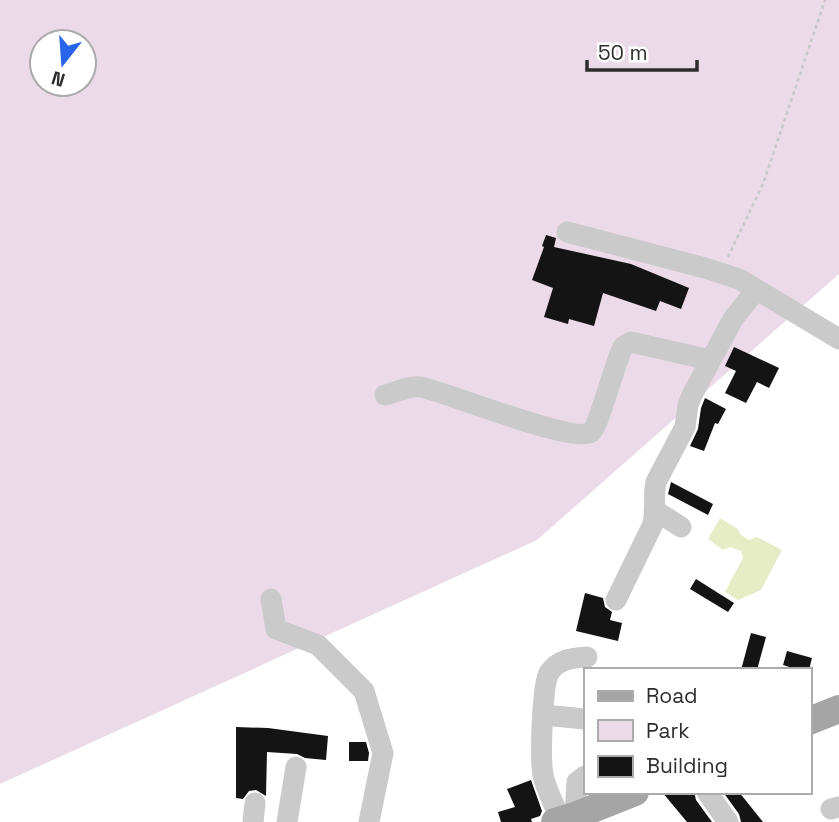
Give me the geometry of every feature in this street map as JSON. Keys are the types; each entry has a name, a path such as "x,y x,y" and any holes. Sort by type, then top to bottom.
{"main road":[{"path":"811,720 839,709"},
{"path":"564,819 621,804"}],"street":[{"path":"567,232 705,268 748,284 839,339"},
{"path":"616,600 653,524 656,482 681,438 688,419 688,405 733,319 748,284"},
{"path":"384,395 418,386 523,420 582,434 592,431 597,424 623,347 631,342 710,360"},
{"path":"656,511 681,527"},
{"path":"271,598 276,629 318,645 364,691 383,753 369,822"},
{"path":"564,819 543,775 540,738 548,675 557,665 569,658 587,657"},
{"path":"544,715 584,719"},
{"path":"287,822 296,767"},
{"path":"564,819 577,782 584,777"},
{"path":"717,796 728,822"}],"path":[{"path":"748,284 728,257 763,184 825,0"}],"green space":[{"path":"0,0 839,0 839,274 537,540 0,784"}],"shaded area":[{"path":"720,518 738,529 741,535 749,540 757,537 782,550 761,590 738,600 725,592 743,558 741,551 730,547 723,550 708,539"}],"building":[{"path":"546,235 556,238 554,247 631,264 689,288 681,309 660,301 656,311 603,293 594,326 569,319 568,324 544,317 553,288 532,280"},
{"path":"734,347 779,368 769,388 757,382 746,403 725,393 736,371 725,366"},
{"path":"705,398 726,409 718,424 715,423 704,451 690,446 698,429"},
{"path":"671,482 713,504 708,515 668,494"},
{"path":"696,579 734,603 728,612 690,589"},
{"path":"585,593 603,598 605,607 612,612 610,620 622,623 618,641 576,631"},
{"path":"751,633 766,637 758,668 742,668"},
{"path":"787,651 812,658 810,668 783,665"},
{"path":"236,727 268,728 328,736 326,760 267,752 266,796 256,790 249,791 243,799 236,798"},
{"path":"349,742 366,742 368,761 349,761"},
{"path":"531,780 542,811 540,816 531,819 532,822 501,822 498,812 515,807 507,789"},
{"path":"664,794 694,794 712,822 687,822"},
{"path":"724,794 741,794 763,822 741,822 739,814"}]}
